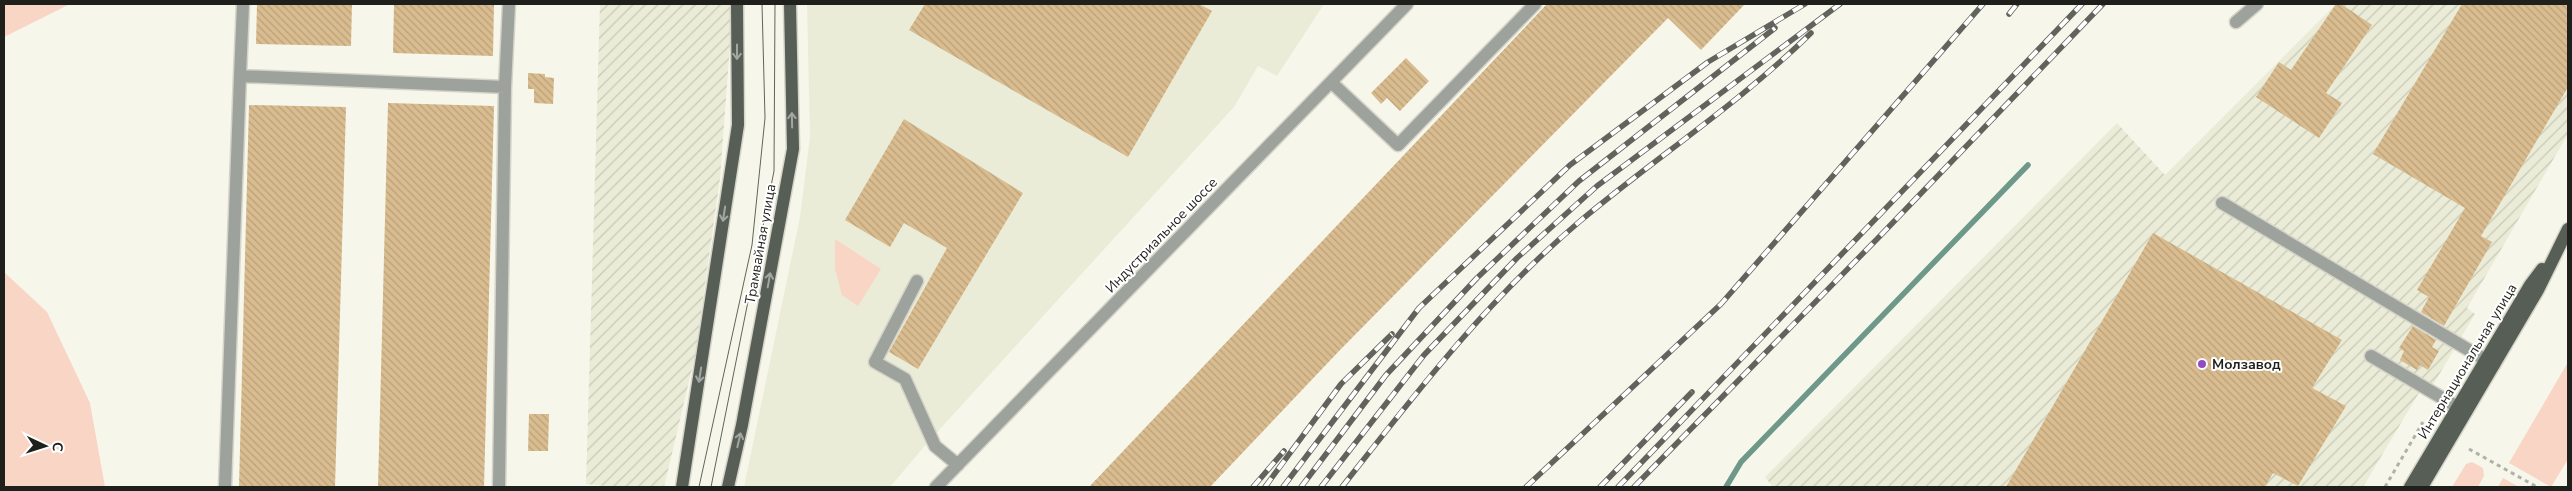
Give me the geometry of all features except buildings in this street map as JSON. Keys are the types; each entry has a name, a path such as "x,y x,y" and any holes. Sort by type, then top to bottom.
{"main road":[{"path":"682,487 738,125 737,4"},
{"name":"Трамвайная улица","path":"728,487 742,425 793,149 790,4"},
{"name":"Интернациональная улица","path":"2422,487 2462,410 2568,229"},
{"name":"Интернациональная улица","path":"2410,487 2462,410"}],"street":[{"path":"226,487 243,4"},
{"path":"499,487 505,87 509,4"},
{"name":"Индустриальное шоссе","path":"936,487 1407,4"},
{"path":"1331,82 1398,145 1535,4"},
{"path":"2236,22 2257,4"},
{"path":"240,76 505,87"},
{"path":"2222,204 2490,362"},
{"path":"917,281 875,362 905,379 935,446 958,465"},
{"path":"2371,356 2462,410"}],"path":[{"path":"2385,487 2423,422"},
{"path":"2469,449 2537,487"}],"shaded area":[{"path":"4,4 70,4 4,37"},
{"path":"600,4 733,4 720,178 695,356 664,487 615,487 586,484"},
{"path":"807,4 1324,4 1277,76 1258,66 1234,107 929,441 890,487 744,487 800,217 810,137"},
{"path":"2336,4 2568,4 2568,134 2467,308 2475,314 2430,390 2423,386 2363,487 1773,487 1765,477 2117,123 2165,175"},
{"path":"835,239 881,269 858,306 842,295 835,269"},
{"path":"4,272 47,312 90,403 105,487 4,487"},
{"path":"2568,362 2568,459 2551,487 2509,463"},
{"path":"2472,462 2483,468 2484,476 2478,487 2452,487 2466,464"},
{"path":"2503,478 2519,487 2498,487"}],"waterway":[{"path":"1726,487 1741,462 2028,165"}],"tram line":[{"path":"699,487 752,245 765,118 762,4"},
{"path":"711,487 774,171 775,4"}],"railway":[{"path":"1283,487 1419,308 1570,165 1708,62 1805,4"},
{"path":"1321,487 1424,355 1517,258 1597,186 1840,4"},
{"path":"1526,487 1721,304 1983,4"},
{"path":"2009,14 2017,4"},
{"path":"1618,487 2082,4"},
{"path":"1634,487 1880,236 2103,4"},
{"path":"1301,487 1386,375 1477,278 1579,181 1775,28"},
{"path":"1342,487 1454,348 1483,315 1546,252 1608,198 1726,107 1784,59 1811,33"},
{"path":"1265,487 1341,384 1392,334"},
{"path":"1600,487 1692,392"},
{"path":"1253,487 1284,451"}],"place":[{"name":"Молзавод","path":"2202,364"}]}
